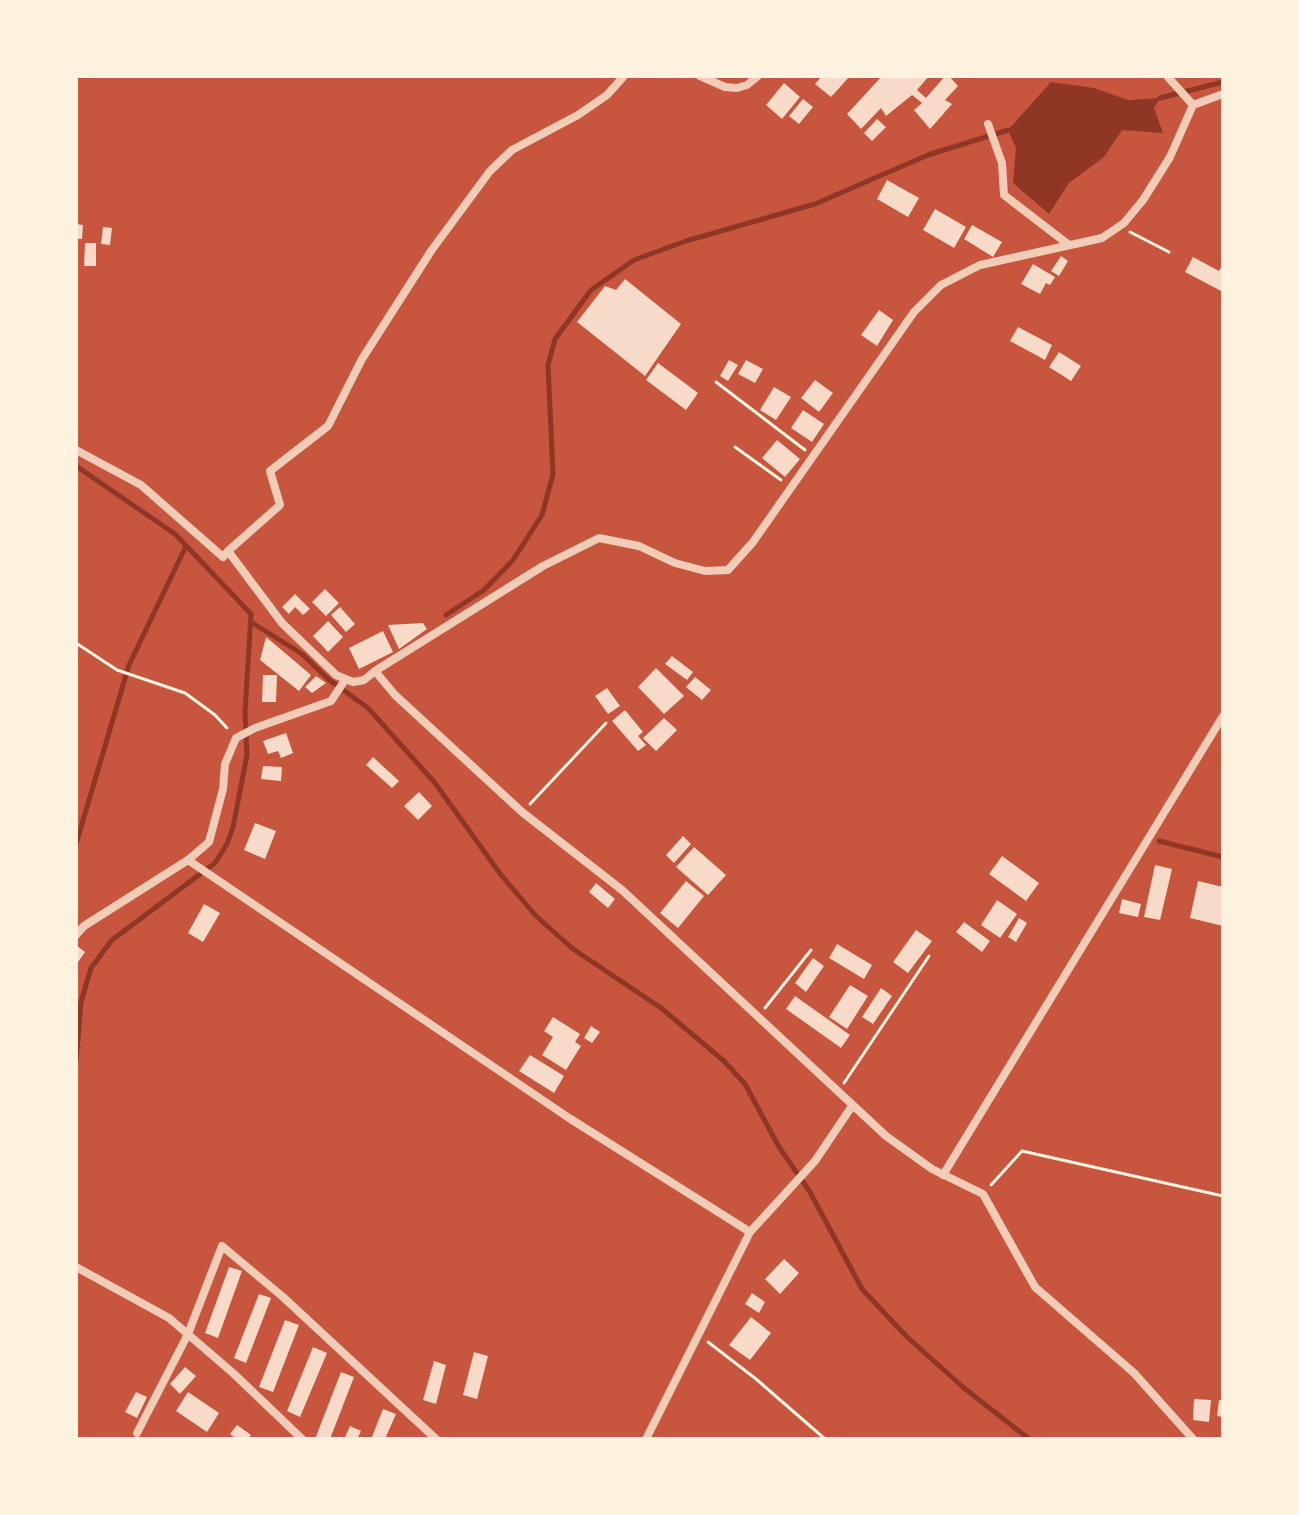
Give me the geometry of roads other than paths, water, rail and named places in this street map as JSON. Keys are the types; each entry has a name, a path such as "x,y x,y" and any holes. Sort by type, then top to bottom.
{"street":[{"path":"76,450 141,485 223,557 280,505 270,471 328,426 362,359 431,251 474,191 512,150 578,115 607,95 624,76"},
{"path":"700,76 725,87 737,88 758,76"},
{"path":"1167,76 1193,105"},
{"path":"228,551 282,623 344,682 364,680 543,566 599,538 639,546 675,563 705,571 728,570 753,542 914,312 941,285 980,265 1102,238 1119,226 1143,200 1170,157 1193,105 1223,94"},
{"path":"988,124 1002,163 1004,195 1069,245"},
{"path":"375,671 395,695 522,812 622,890 886,1136 943,1175 983,1194 1035,1287 1134,1373 1193,1439"},
{"path":"76,935 84,926 188,860 209,842 223,789 225,764 240,736 331,701 344,682"},
{"path":"943,1175 1223,716"},
{"path":"188,860 569,1118 750,1232"},
{"path":"646,1439 750,1232 815,1161 852,1106"},
{"path":"137,1433 188,1334 222,1246 283,1297 436,1439"},
{"path":"76,1267 169,1318 302,1439"}],"waterway":[{"path":"1160,98 1223,82"},
{"path":"446,615 484,590 513,560 542,515 553,474 548,365 555,339 591,290 634,260 686,241 815,204 928,155 1008,130"},
{"path":"76,466 175,534 251,614 245,712 247,755 227,844 215,863 112,940 91,968 81,1002 76,1061"},
{"path":"76,844 129,665 186,546"},
{"path":"251,622 302,654 328,679 368,708 435,783 501,875 536,916 573,949 661,1008 724,1061 745,1084 779,1147 810,1192 862,1289 906,1336 964,1388 1029,1439"},
{"path":"1159,841 1223,857"}]}
